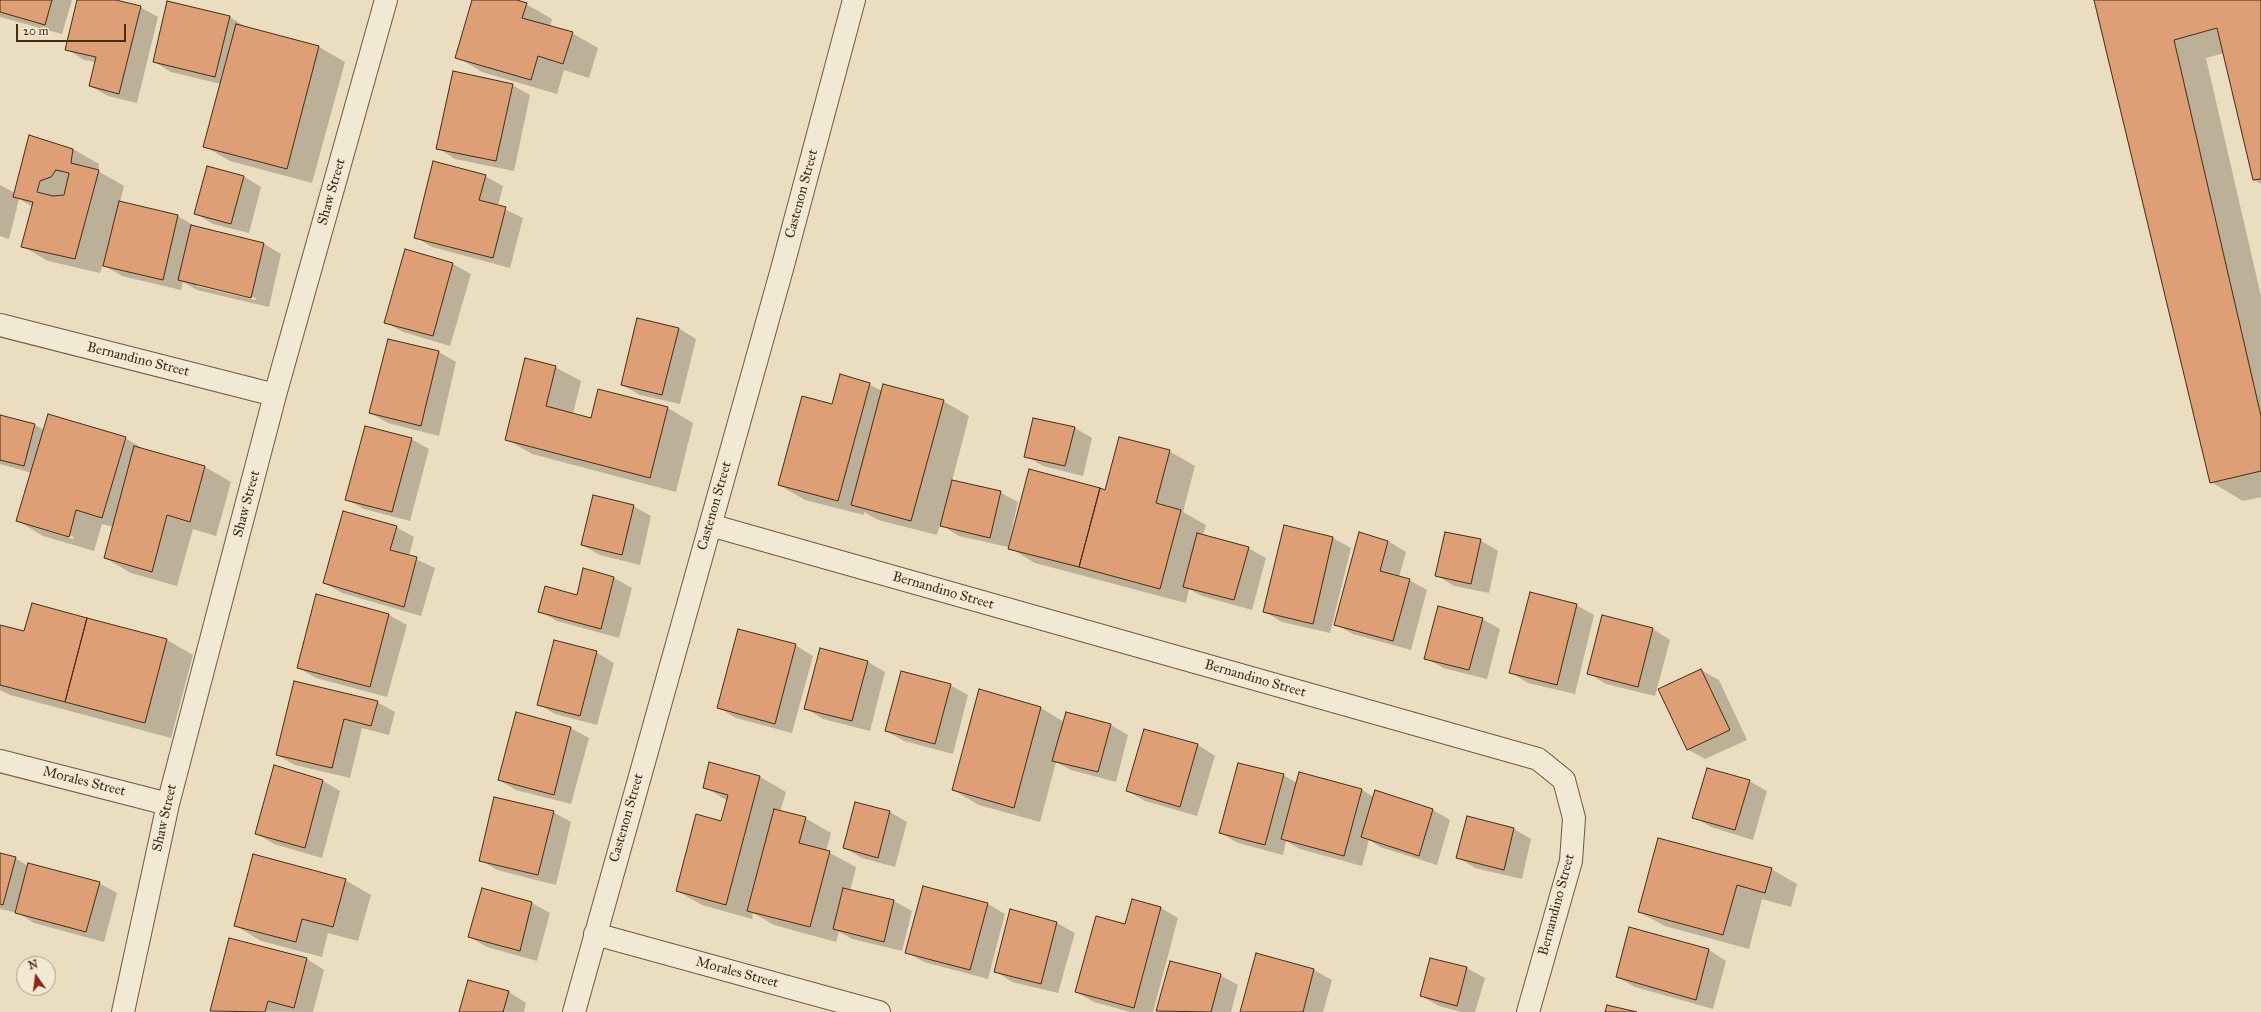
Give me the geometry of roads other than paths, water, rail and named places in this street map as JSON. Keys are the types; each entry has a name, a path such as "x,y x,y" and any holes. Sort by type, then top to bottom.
{"street":[{"name":"Shaw Street","path":"123,1012 168,804 275,395 386,0"},
{"name":"Castenon Street","path":"574,1012 784,262 854,0"},
{"name":"Bernandino Street","path":"0,325 275,395"},
{"name":"Bernandino Street","path":"710,525 1538,759 1564,780 1574,818 1571,861 1528,1012"},
{"name":"Morales Street","path":"0,760 168,804"},
{"name":"Morales Street","path":"595,934 879,1012"}]}
